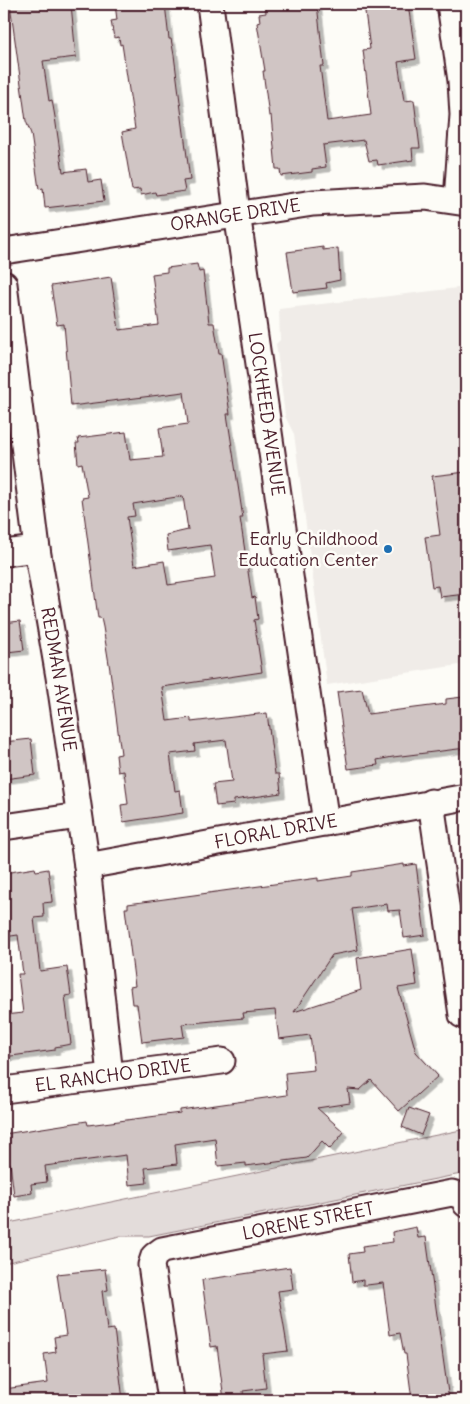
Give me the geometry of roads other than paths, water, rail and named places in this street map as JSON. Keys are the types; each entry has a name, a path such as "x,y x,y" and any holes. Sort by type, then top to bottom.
{"street":[{"name":"LOCKHEED AVENUE","path":"210,4 237,213 326,823"},
{"path":"450,4 461,81 462,202"},
{"name":"ORANGE DRIVE","path":"4,251 237,213 312,203 425,197 462,202"},
{"name":"REDMAN AVENUE","path":"4,284 37,549 60,677 87,866 110,1075"},
{"path":"4,553 37,549"},
{"name":"FLORAL DRIVE","path":"87,866 466,797"},
{"path":"431,802 462,1015"},
{"path":"4,826 79,816"},
{"name":"EL RANCHO DRIVE","path":"4,1090 222,1061"},
{"name":"LORENE STREET","path":"171,1400 152,1265 154,1256 162,1250 452,1193 465,1200"}],"place":[{"name":"Early Childhood Education Center","path":"388,549"}]}
